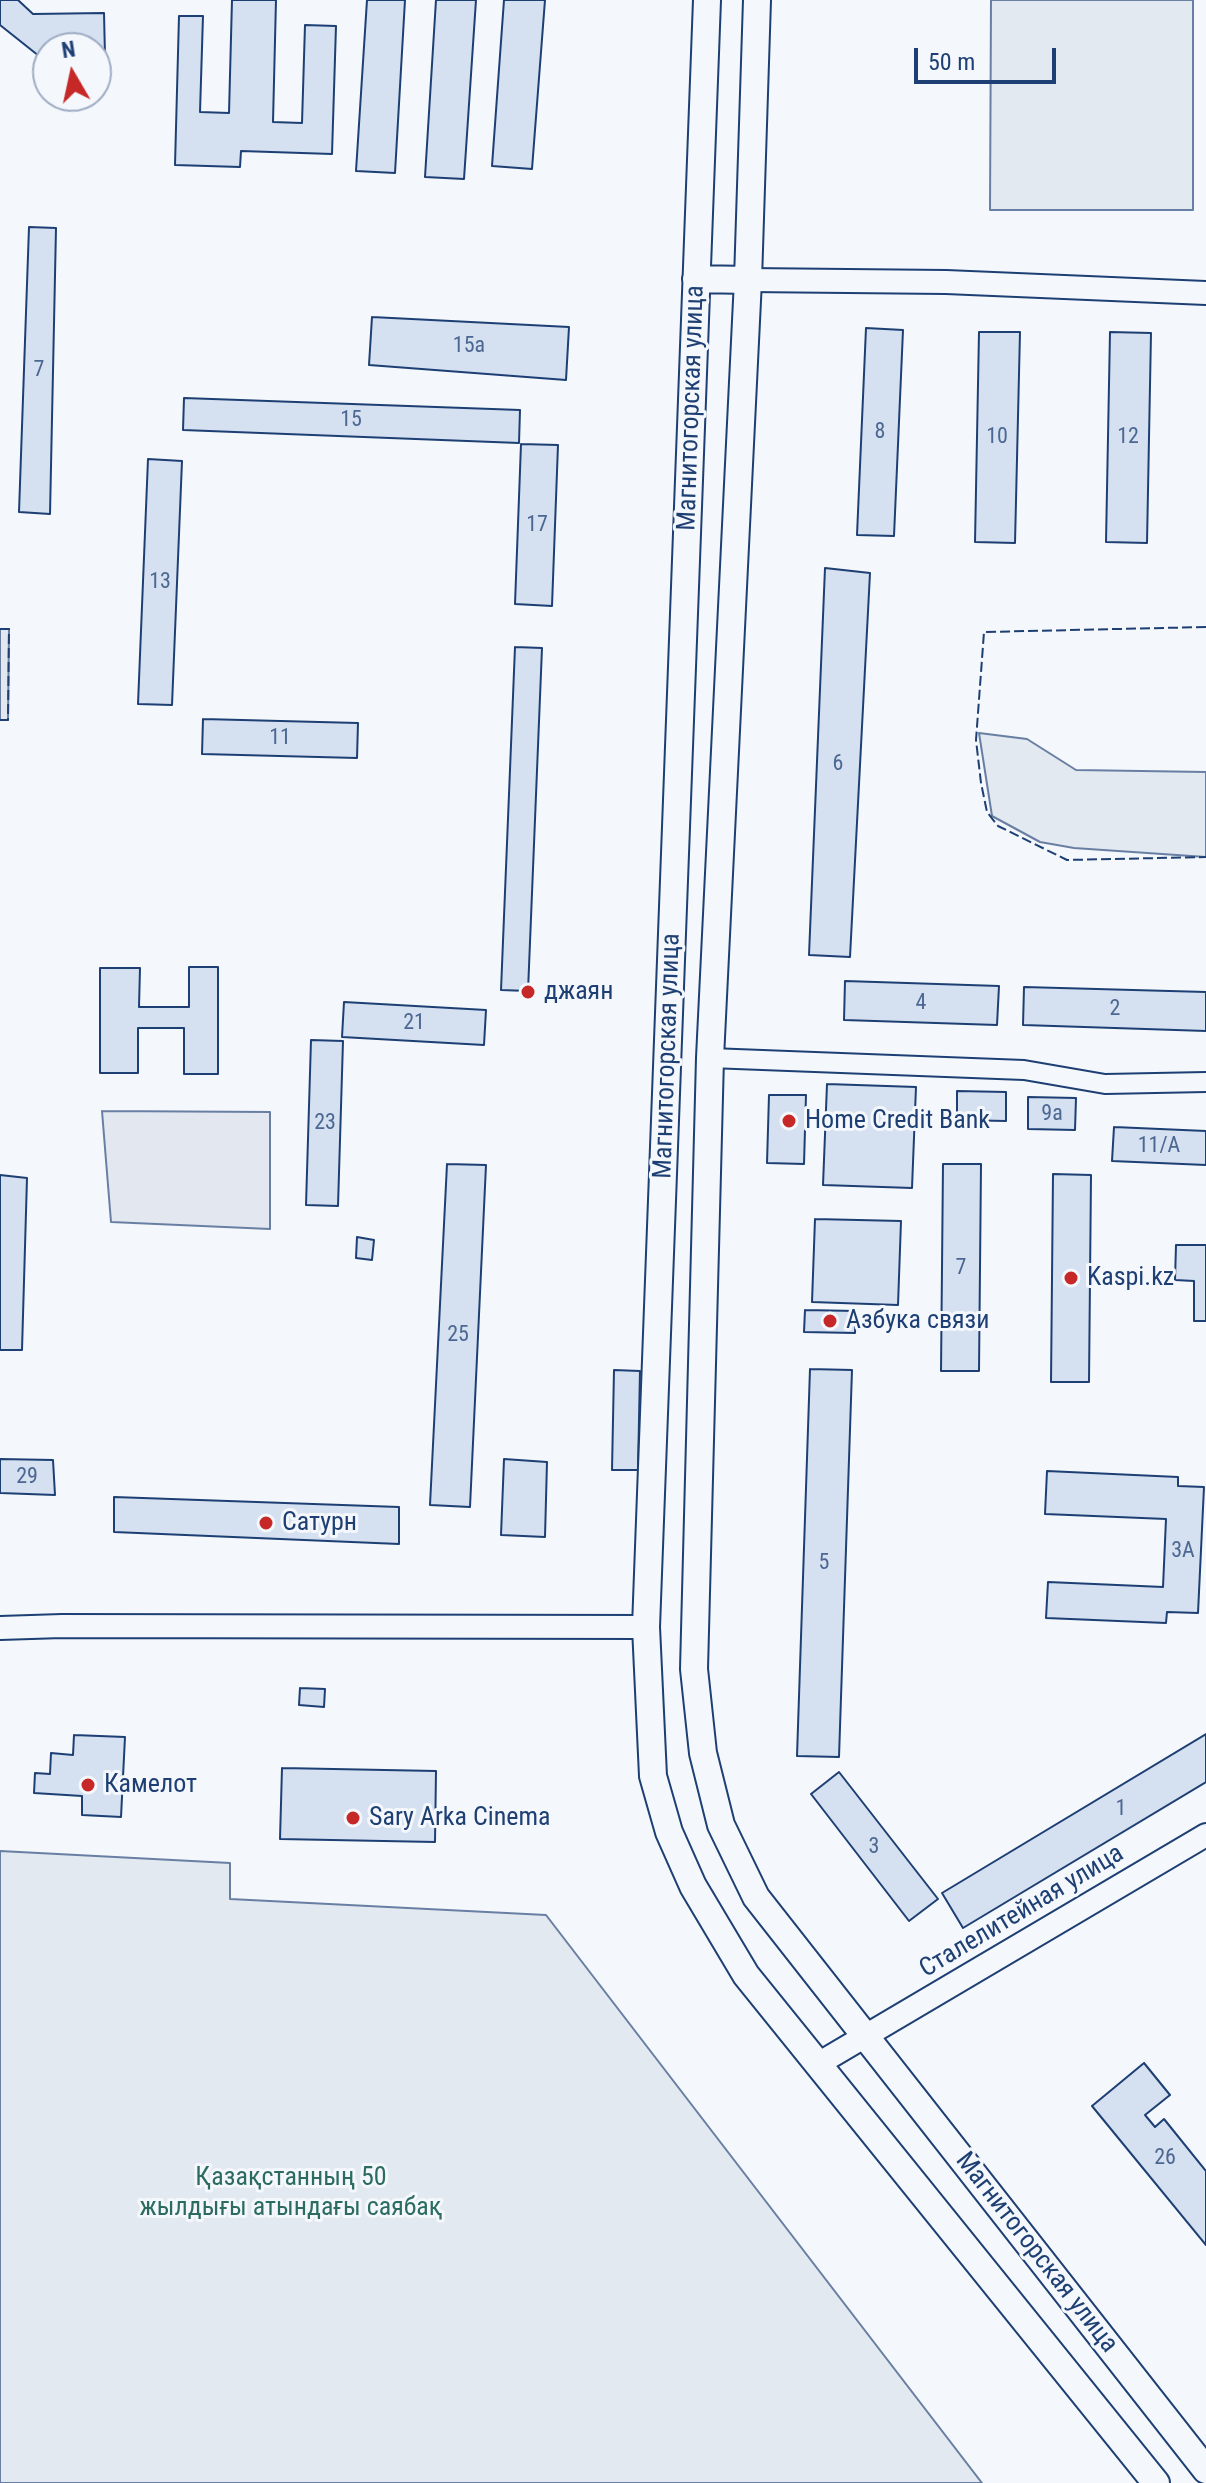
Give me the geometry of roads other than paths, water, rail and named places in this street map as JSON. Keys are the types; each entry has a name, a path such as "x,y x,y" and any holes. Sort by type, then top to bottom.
{"main road":[{"name":"Магнитогорская улица","path":"707,0 646,1627 653,1776 669,1832 693,1886 746,1975 1156,2483"},
{"name":"Магнитогорская улица","path":"757,0 748,280 710,1058 694,1669 703,1753 721,1825 756,1897 1206,2470"},
{"path":"696,279 748,280"}],"street":[{"path":"748,280 961,283 1206,293"},
{"path":"710,1058 1024,1070 1105,1084 1206,1082"},
{"path":"0,1628 646,1627"},
{"name":"Сталелитейная улица","path":"865,2036 1206,1835"},
{"path":"818,2064 865,2036"}],"place":[{"name":"джаян","path":"528,992"},
{"name":"Home Credit Bank","path":"789,1121"},
{"name":"Kaspi.kz","path":"1071,1278"},
{"name":"Азбука связи","path":"830,1321"},
{"name":"Сатурн","path":"266,1523"},
{"name":"Камелот","path":"88,1785"},
{"name":"Sary Arka Cinema","path":"353,1818"}],"park label":[{"name":"Қазақстанның 50 жылдығы атындағы саябақ","path":"291,2193"}]}
